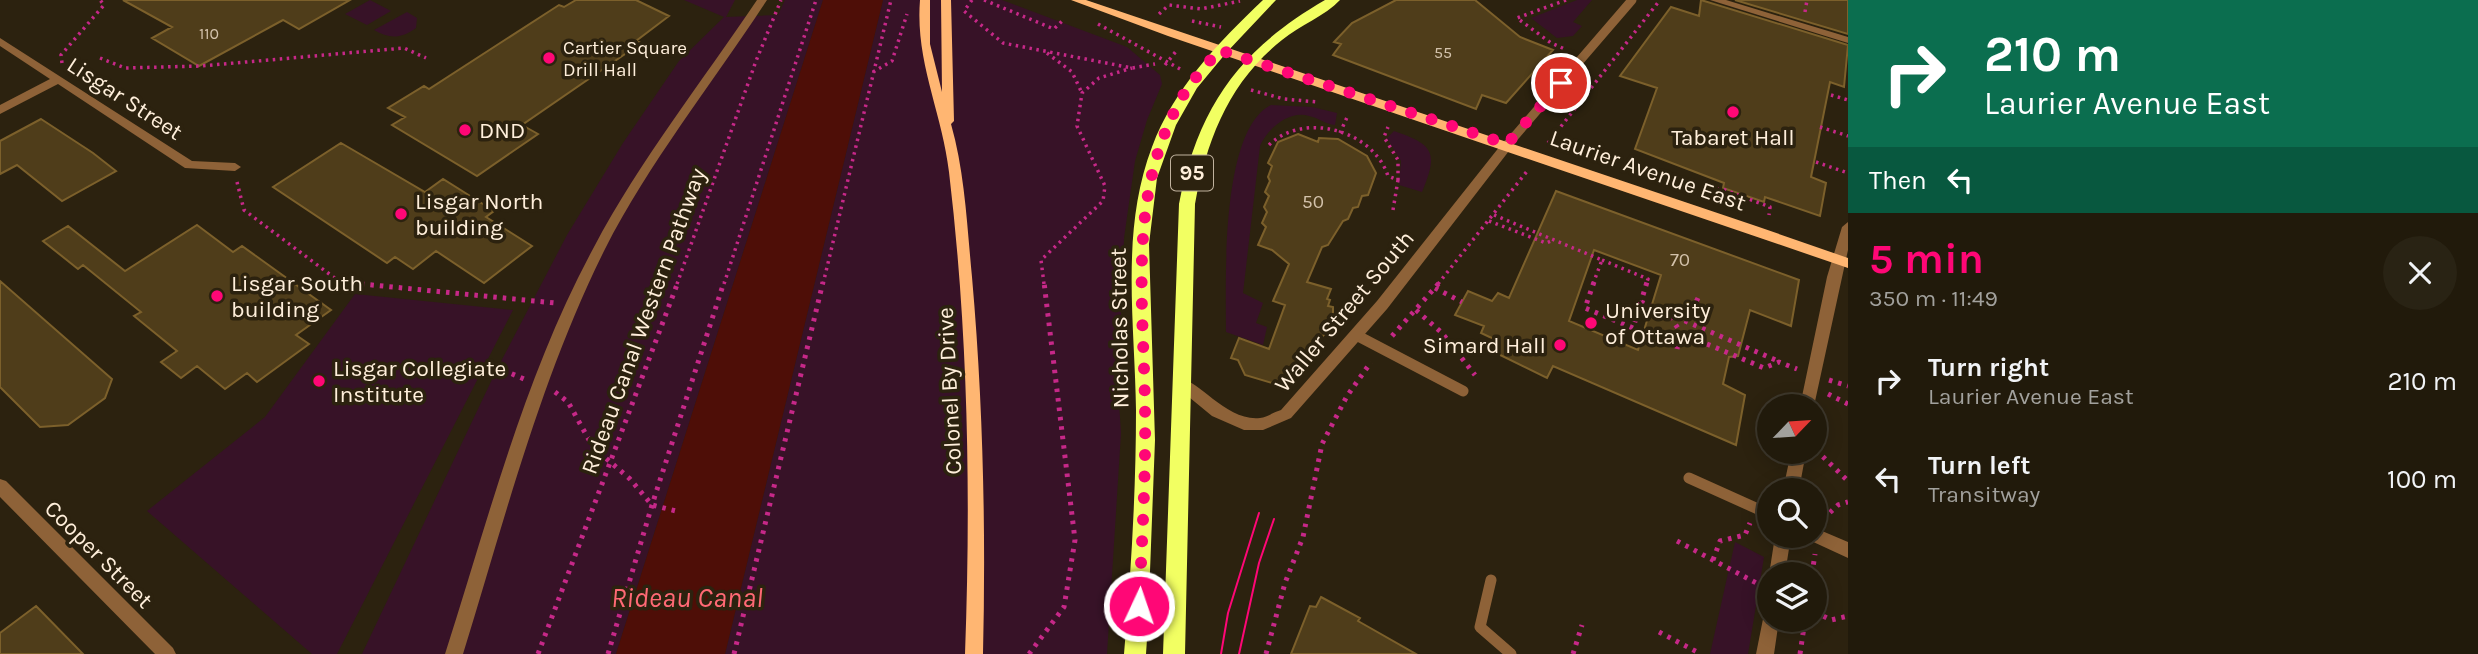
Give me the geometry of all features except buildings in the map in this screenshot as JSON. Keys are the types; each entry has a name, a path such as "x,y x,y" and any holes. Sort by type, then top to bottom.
{"main road":[{"name":"Colonel By Drive","path":"925,0 927,55 937,100 947,126 955,168 965,281 977,471 974,654"},
{"name":"Colonel By Drive","path":"946,0 947,126"},
{"name":"Laurier Avenue East","path":"1076,0 1250,61 1507,144 1844,261"},
{"name":"Nicholas Street","path":"1135,654 1145,481 1142,260 1148,185 1159,147 1181,100 1219,50 1270,0"},
{"name":"95","path":"1182,384 1187,204 1200,141 1211,116 1250,61 1281,32 1334,0"},
{"path":"1174,654 1182,384"}],"street":[{"path":"454,654 501,500 540,387 573,305 612,225 651,159 762,0"},
{"path":"1716,0 1848,40"},
{"name":"Lisgar Street","path":"0,41 189,165 235,167"},
{"path":"0,110 57,80"},
{"name":"Waller Street South","path":"1182,384 1231,419 1244,424 1263,424 1286,414 1444,229 1507,144"},
{"path":"1809,394 1844,261 1848,227"},
{"name":"Cooper Street","path":"0,486 167,654"},
{"path":"1827,541 1848,550"},
{"path":"1765,654 1768,632"}],"lane":[{"path":"1507,144 1632,0"},
{"path":"1356,335 1463,391"},
{"path":"1689,478 1756,508"},
{"path":"1491,580 1480,627 1511,654"}],"path":[{"path":"100,0 104,5"},
{"path":"62,63 61,55 104,5 113,0"},
{"name":"Rideau Canal Western Pathway","path":"538,654 657,342 756,61 781,0"},
{"path":"608,654 652,505 817,0"},
{"path":"734,654 891,0"},
{"path":"972,0 964,11 986,32 1003,43 1132,68"},
{"path":"984,0 1054,29 1062,21"},
{"path":"1550,0 1559,5"},
{"path":"1566,0 1559,5 1517,18 1551,43 1567,50"},
{"path":"1547,145 1660,0"},
{"path":"1158,15 1169,5 1201,9 1240,1"},
{"path":"873,72 892,61 910,8"},
{"path":"1094,20 1104,30 1139,46 1165,65 1181,70"},
{"path":"1198,22 1214,24"},
{"path":"100,58 125,68 201,66 404,48 426,58"},
{"path":"1029,654 1064,607 1075,540 1041,260 1103,201 1105,186 1077,125 1082,93 1072,72 1044,51"},
{"path":"1165,65 1171,58"},
{"path":"1082,93 1099,78 1155,64"},
{"path":"1831,95 1848,100"},
{"path":"1340,133 1348,115"},
{"path":"1269,145 1285,130 1302,127 1340,133 1375,151 1384,163 1388,176 1398,180"},
{"path":"1388,127 1384,137 1398,160 1393,210"},
{"path":"1821,127 1848,136"},
{"path":"1816,163 1848,173"},
{"path":"235,167 243,210 340,282 573,305"},
{"path":"1266,654 1285,583 1303,537 1322,444 1347,396 1380,348 1435,288 1523,176"},
{"path":"1714,196 1720,188 1770,207 1769,215"},
{"path":"1493,215 1602,259 1648,279 1633,327 1585,308 1602,259"},
{"path":"1489,221 1546,243 1552,240"},
{"path":"1435,288 1462,302"},
{"path":"1670,316 1691,312 1698,298"},
{"path":"1641,302 1813,376"},
{"path":"1416,310 1447,335 1464,363 1480,381"},
{"path":"1670,316 1681,333 1763,368 1779,362"},
{"path":"1677,349 1681,333"},
{"path":"503,370 560,394 568,402 587,439 630,479 652,505 680,512"},
{"path":"1827,461 1848,481"},
{"path":"1827,515 1838,505 1848,502"},
{"path":"1713,560 1720,541 1745,535 1756,508"},
{"path":"1677,541 1757,583"},
{"path":"1827,618 1831,620 1848,616"},
{"path":"1573,654 1582,625"},
{"path":"1658,632 1700,654"},
{"path":"1800,654 1803,632"}],"shaded area":[{"path":"370,0 391,11 367,25 345,14"},
{"path":"684,0 735,0 726,17 778,15 785,0 823,0 616,654 362,654 496,371 567,235 623,143 679,61 724,17"},
{"path":"883,0 1002,0 1127,47 1160,75 1162,84 1147,120 1135,161 1124,238 1118,388 1121,433 1107,654 725,654"},
{"path":"1577,0 1592,0 1573,22 1582,26 1573,36 1557,38 1531,18"},
{"path":"407,12 417,18 416,28 411,32 395,36 374,30"},
{"path":"1271,105 1312,107 1337,113 1335,125 1301,115 1287,118 1273,127 1260,146 1243,293 1263,303 1256,323 1267,327 1263,345 1226,332 1227,245 1234,175 1242,144 1254,120"},
{"path":"1394,131 1418,141 1429,152 1430,168 1422,192 1399,185 1401,161 1387,138"},
{"path":"355,294 513,310 337,654 312,654 147,511 265,417"},
{"path":"1735,542 1764,557 1763,562 1757,562 1757,599 1748,654 1710,654"}],"water":[{"name":"Rideau Canal","path":"823,0 883,0 725,654 616,654"}],"tram line":[{"path":"1221,654 1228,613 1259,513"},
{"path":"1239,654 1259,563 1274,519"}],"place":[{"name":"Cartier Square Drill Hall","path":"549,58"},
{"name":"Tabaret Hall","path":"1733,112"},
{"name":"DND","path":"465,130"},
{"name":"Lisgar North building","path":"401,214"},
{"name":"Lisgar South building","path":"217,296"},
{"name":"University of Ottawa","path":"1591,323"},
{"name":"Simard Hall","path":"1560,345"},
{"name":"Lisgar Collegiate Institute","path":"319,381"}],"route":[{"path":"1139,606 1145,481 1142,260 1144,209 1159,147 1181,100 1198,75 1219,50 1507,144 1561,83"}]}
